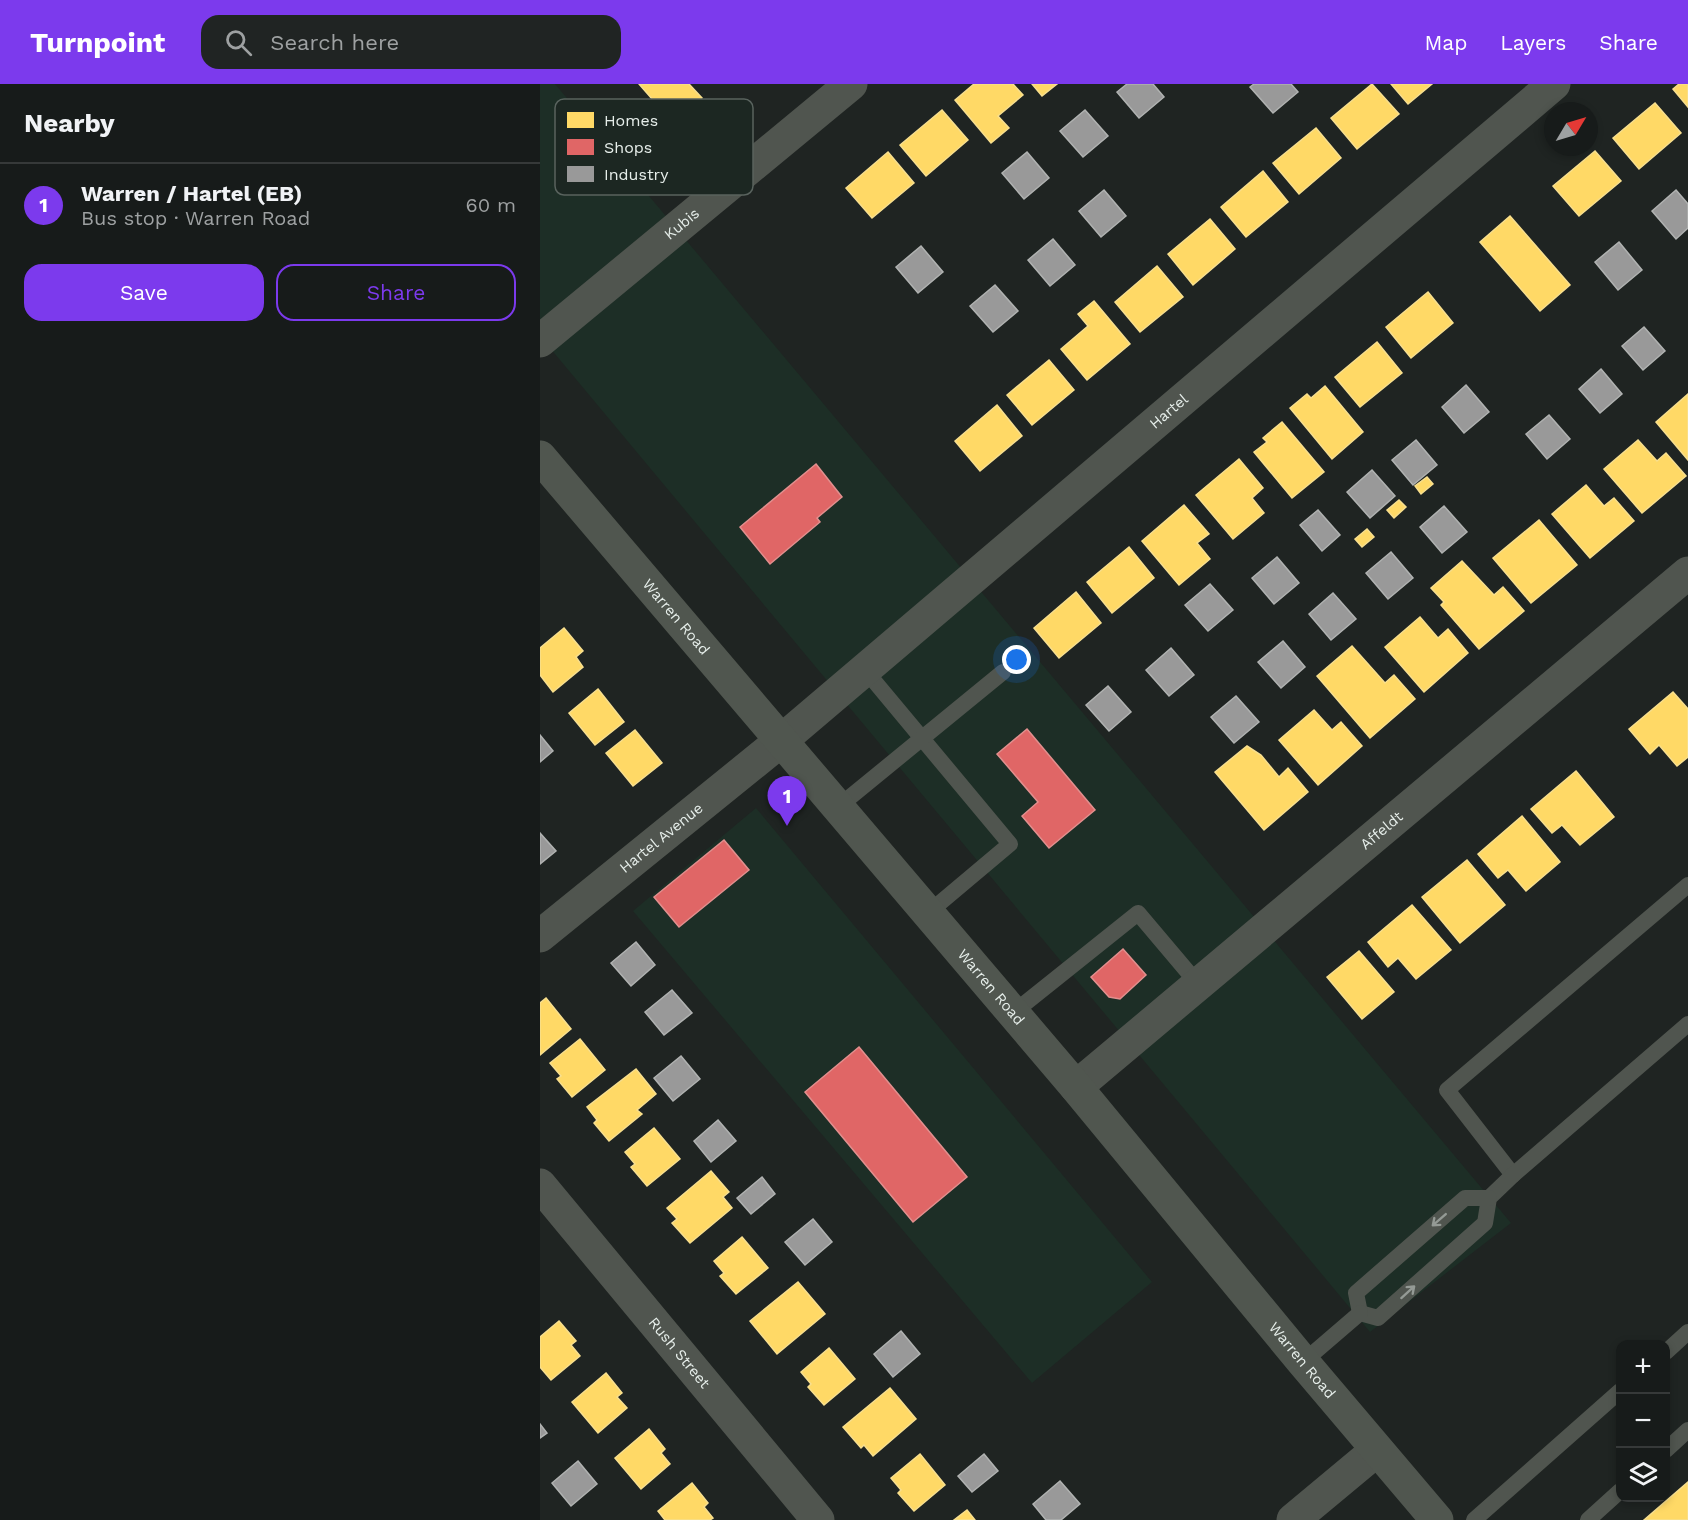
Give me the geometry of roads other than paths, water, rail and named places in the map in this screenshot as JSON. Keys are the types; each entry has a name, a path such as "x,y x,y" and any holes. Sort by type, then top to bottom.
{"main road":[{"name":"Warren Road","path":"540,457 1076,1086 1303,1362 1437,1520"}],"street":[{"name":"Kubis","path":"753,165 851,84"},
{"name":"Hartel","path":"782,740 1554,84"},
{"name":"Kubis","path":"540,341 717,195"},
{"name":"Affeldt","path":"1076,1086 1688,573"},
{"name":"Hartel Avenue","path":"540,936 782,740"},
{"name":"Rush Street","path":"540,1185 818,1520"},
{"path":"1293,1520 1377,1450"}],"lane":[{"path":"865,670 1010,844 928,913"},
{"path":"838,807 1003,672"},
{"path":"1513,1175 1447,1090 1688,885"},
{"path":"1013,1013 1138,913 1198,984"},
{"path":"1360,1313 1378,1318 1485,1223 1489,1198 1513,1175 1688,1024"},
{"path":"1360,1313 1356,1293 1465,1198 1489,1198"},
{"path":"1303,1362 1360,1313"},
{"path":"1670,1348 1688,1332"},
{"path":"1474,1520 1617,1394"},
{"path":"1667,1448 1688,1430"},
{"path":"1588,1520 1616,1495"}],"place":[{"name":"Warren / Hartel (EB)","path":"787,826"}]}
